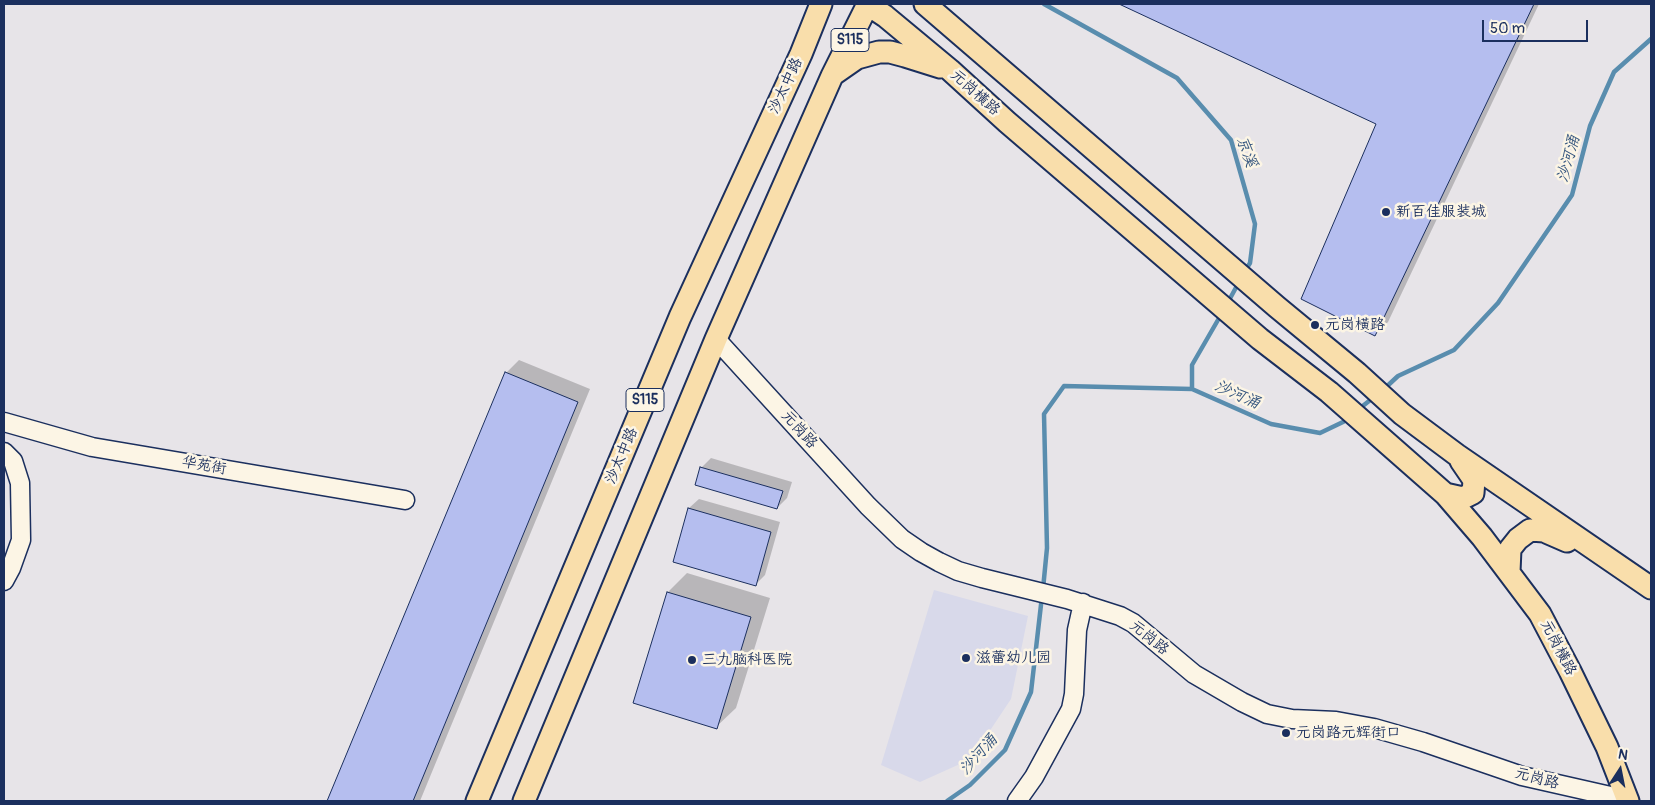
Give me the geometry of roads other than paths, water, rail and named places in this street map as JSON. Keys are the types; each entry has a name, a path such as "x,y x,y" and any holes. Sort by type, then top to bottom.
{"main road":[{"name":"沙太中路","path":"482,796 680,317 801,54 821,4"},
{"name":"元岗横路","path":"868,4 950,70 1007,122 1260,339 1329,392 1445,494 1482,537 1540,614 1607,747 1628,801"},
{"name":"S115","path":"524,801 716,339 832,76 868,4"},
{"path":"925,4 1402,414 1457,455 1651,588"},
{"path":"832,76 857,58 879,52 890,52 950,70"},
{"path":"1007,122 1010,103 1016,100 1058,120"},
{"path":"1445,494 1463,498 1473,493 1474,480 1457,455"},
{"path":"1509,572 1510,549 1518,538 1530,530 1544,530 1612,561"}],"street":[{"name":"元岗路","path":"716,339 868,506 902,539 921,552 958,570 1075,601 1120,616 1133,623 1194,674 1267,714 1292,720 1336,721 1374,728 1414,739 1522,776 1628,801"},
{"name":"华苑街","path":"4,422 92,447 405,500"},
{"path":"4,452 12,461 20,483 20,540 11,568 4,581"},
{"path":"1017,801 1034,776 1071,709 1074,694 1077,630 1075,601"}],"waterway":[{"name":"京溪","path":"1044,4 1177,78 1231,140 1255,224 1250,263 1245,271"},
{"name":"沙河涌","path":"1384,389 1398,376 1454,350 1498,303 1572,195 1590,126 1614,72 1651,39"},
{"name":"京溪","path":"1227,304 1239,282"},
{"name":"京溪","path":"1192,389 1192,365 1222,313"},
{"name":"沙河涌","path":"1043,589 1047,548 1044,414 1064,386 1192,389 1271,424 1320,433 1349,417"},
{"name":"沙河涌","path":"1359,409 1374,397"},
{"name":"沙河涌","path":"947,801 970,785 1005,750 1031,692 1042,596"}],"place":[{"name":"新百佳服装城","path":"1386,212"},
{"name":"元岗横路","path":"1315,325"},
{"name":"滋蕾幼儿园","path":"966,658"},
{"name":"三九脑科医院","path":"692,660"},
{"name":"元岗路元辉街口","path":"1286,733"}]}
